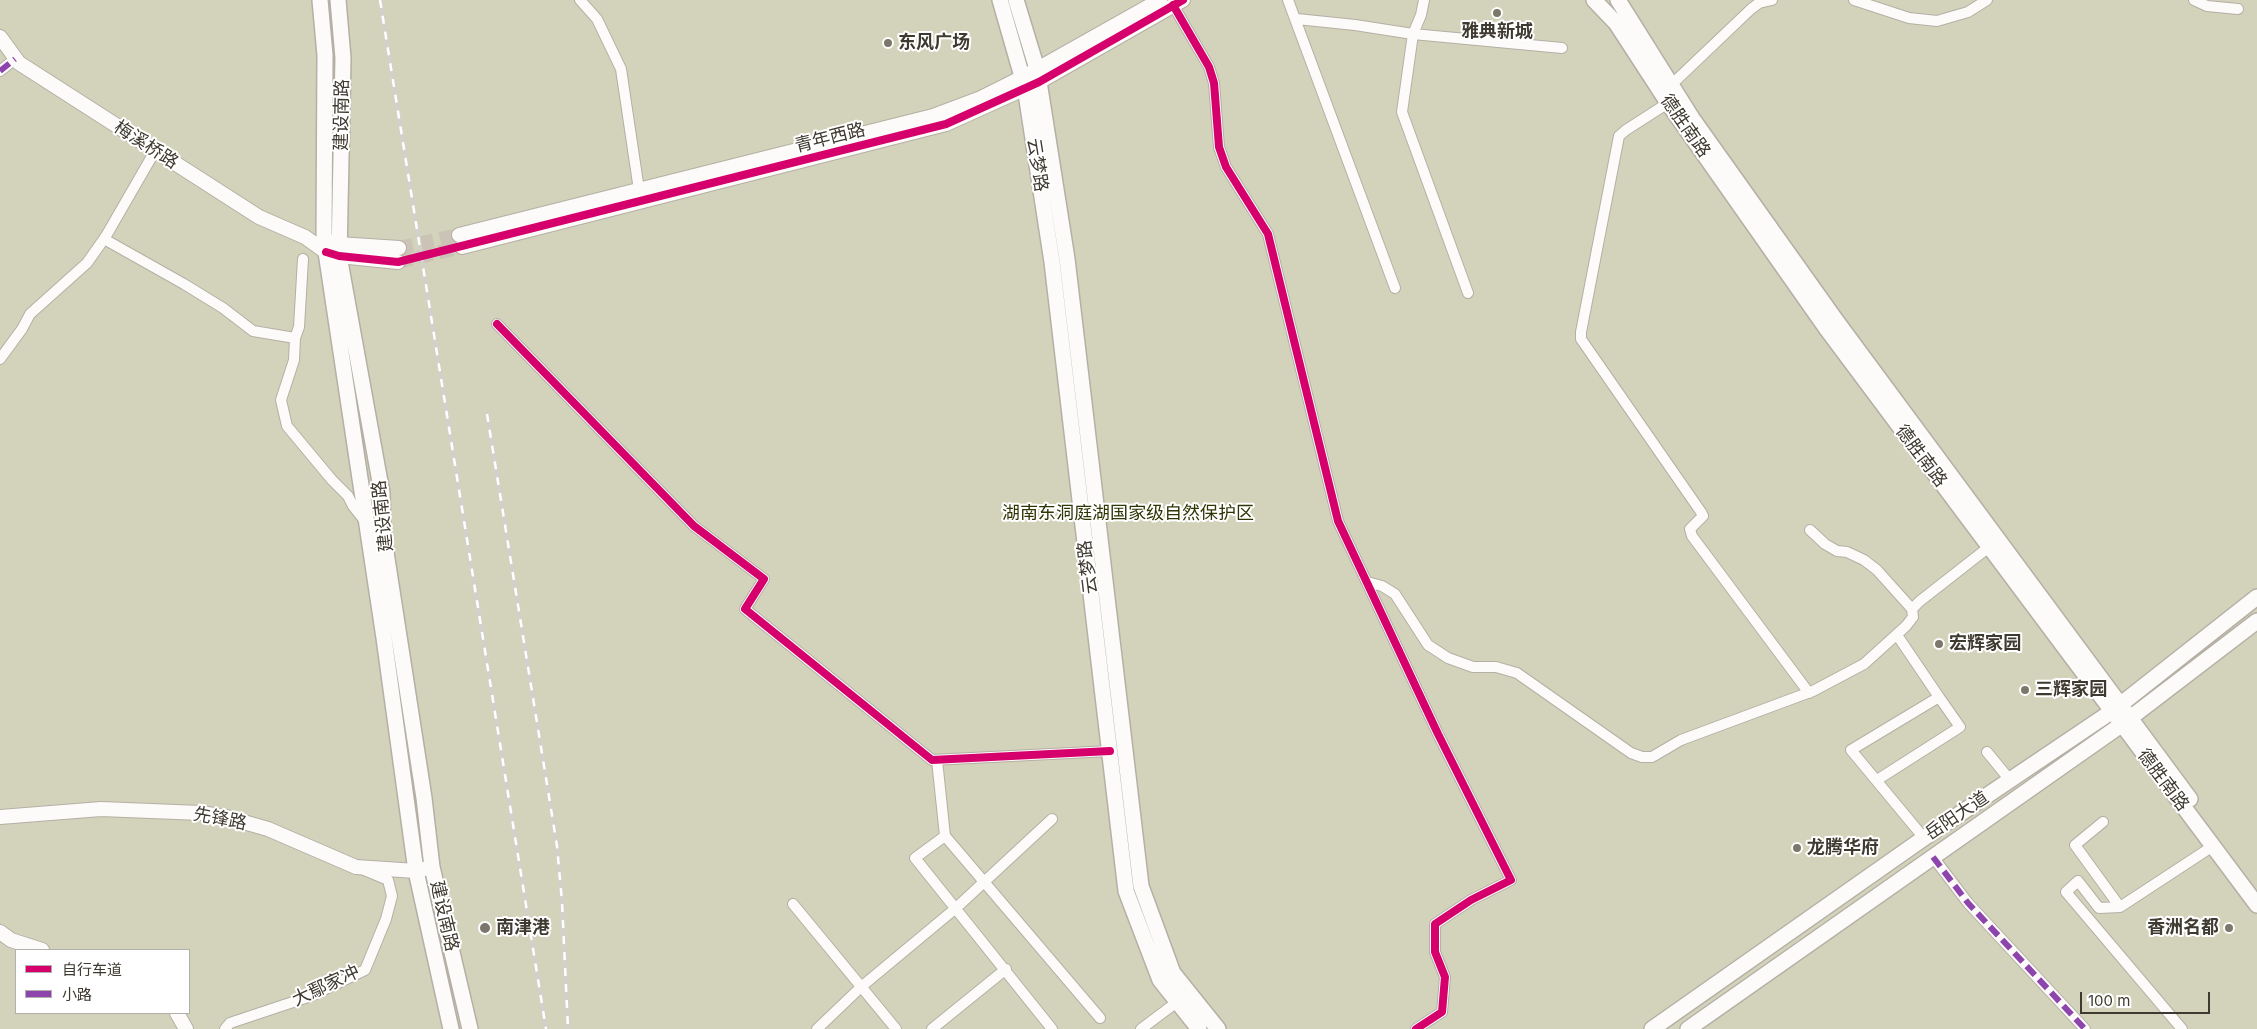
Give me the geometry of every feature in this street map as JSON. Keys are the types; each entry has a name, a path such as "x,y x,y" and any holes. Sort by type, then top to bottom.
{"main road":[{"name":"建设南路","path":"320,0 325,54 332,248 366,523 416,870 450,1029"},
{"name":"建设南路","path":"338,0 343,58 343,135 332,248 382,493 383,533 406,692 424,798 432,867 470,1029"},
{"name":"云梦路","path":"1000,0 1031,79 1126,891 1160,980 1199,1029"},
{"path":"1016,0 1068,268 1141,886 1173,973 1218,1029"},
{"name":"青年西路","path":"1160,0 1031,79 985,108 946,124 460,241 639,190 933,116 1031,79 1178,3"},
{"name":"德胜南路","path":"1594,0 1616,23 1668,103 1826,328 1989,547 2116,708"},
{"name":"德胜南路","path":"1618,0 1671,85 1834,319 2257,905"},
{"name":"梅溪桥路","path":"0,37 19,64 259,217 332,248"},
{"path":"332,248 398,255"},
{"name":"岳阳大道","path":"1652,1029 1924,838 2116,708 2257,597"},
{"name":"岳阳大道","path":"1688,1029 2126,722 2257,621"},
{"name":"德胜南路","path":"2126,722 2257,890"},
{"name":"先锋路","path":"0,817 101,809 209,814 268,829 356,867 416,870 432,867"},
{"path":"0,932 11,940 39,949"},
{"path":"178,1014 186,1029"}],"street":[{"path":"580,0 597,19 622,69 639,190"},
{"path":"1288,0 1297,19 1395,288"},
{"path":"1424,0 1421,15 1413,34 1402,112 1468,293"},
{"path":"1671,85 1750,9 1772,0"},
{"path":"1854,0 1909,18 1937,21 1968,12 1987,0"},
{"path":"2194,0 2207,6 2238,9"},
{"path":"1178,3 1209,67 1214,83 1220,147 1226,167 1268,234 1333,505 1345,537 1438,734 1511,880 1471,900 1435,924 1435,952 1445,977 1442,1012 1416,1029"},
{"path":"1297,19 1413,34 1562,48"},
{"path":"0,71 15,59"},
{"path":"1668,103 1619,136 1581,339 1702,512 1703,516 1690,530 1692,536 1809,693"},
{"path":"0,359 22,329 30,314 87,263 104,239 156,151"},
{"path":"104,239 199,294 253,331 295,338"},
{"path":"303,259 299,327 295,338 294,360 281,400 287,426 332,480 348,496 366,523"},
{"path":"497,324 694,526 764,579 745,609 932,760 1110,751"},
{"path":"1367,582 1382,586 1395,594 1428,645 1438,652 1462,664 1473,667 1496,667 1516,673 1631,753 1642,757 1652,757 1682,740 1809,693 1864,664 1913,618 1912,609 1877,570 1864,560 1847,552 1837,551 1825,544 1810,530"},
{"path":"1912,609 1989,547"},
{"path":"1876,780 1960,727 1897,635"},
{"path":"1897,635 1905,642 1969,730"},
{"path":"1924,838 1851,750 1939,697"},
{"path":"1987,752 2010,780"},
{"path":"937,760 945,836 1100,1018"},
{"path":"817,1029 861,987 956,908 1052,819"},
{"path":"2103,822 2075,845 2120,907"},
{"path":"945,836 915,858 1006,969 1052,1029"},
{"path":"2182,1029 2066,892 2078,880 2099,908 2120,907 2213,846"},
{"path":"1933,858 1968,904 2084,1029"},
{"name":"大鄢家冲","path":"225,1029 230,1023 311,996 366,970 386,919 392,896 388,880 356,867"},
{"path":"793,904 896,1029"},
{"path":"932,1029 1006,969"},
{"path":"1141,1029 1177,1002"}],"green space":[{"name":"湖南东洞庭湖国家级自然保护区","path":"0,0 2257,0 2257,1029 0,1029"}],"tunnel":[{"path":"399,248 459,235"},
{"path":"398,262 462,247"}],"railway":[{"path":"380,0 546,1029"},
{"path":"487,414 557,846 562,902 568,1029"}],"marked path":[{"path":"0,71 15,59"},
{"path":"1933,857 1968,903 2085,1029"}],"cycle path":[{"path":"326,252 339,256 398,262 946,124 1039,82 1183,0"},
{"path":"1173,5 1209,67 1214,83 1219,147 1226,167 1268,234 1338,521 1438,734 1511,880 1471,900 1435,924 1435,952 1445,977 1442,1012 1416,1029"},
{"path":"497,324 694,526 764,579 745,609 932,760 1110,751"}],"place":[{"name":"雅典新城","path":"1497,13"},
{"name":"东风广场","path":"888,43"},
{"name":"宏辉家园","path":"1939,644"},
{"name":"三辉家园","path":"2025,690"},
{"name":"龙腾华府","path":"1797,848"},
{"name":"南津港","path":"485,928"},
{"name":"香洲名都","path":"2229,928"}]}
